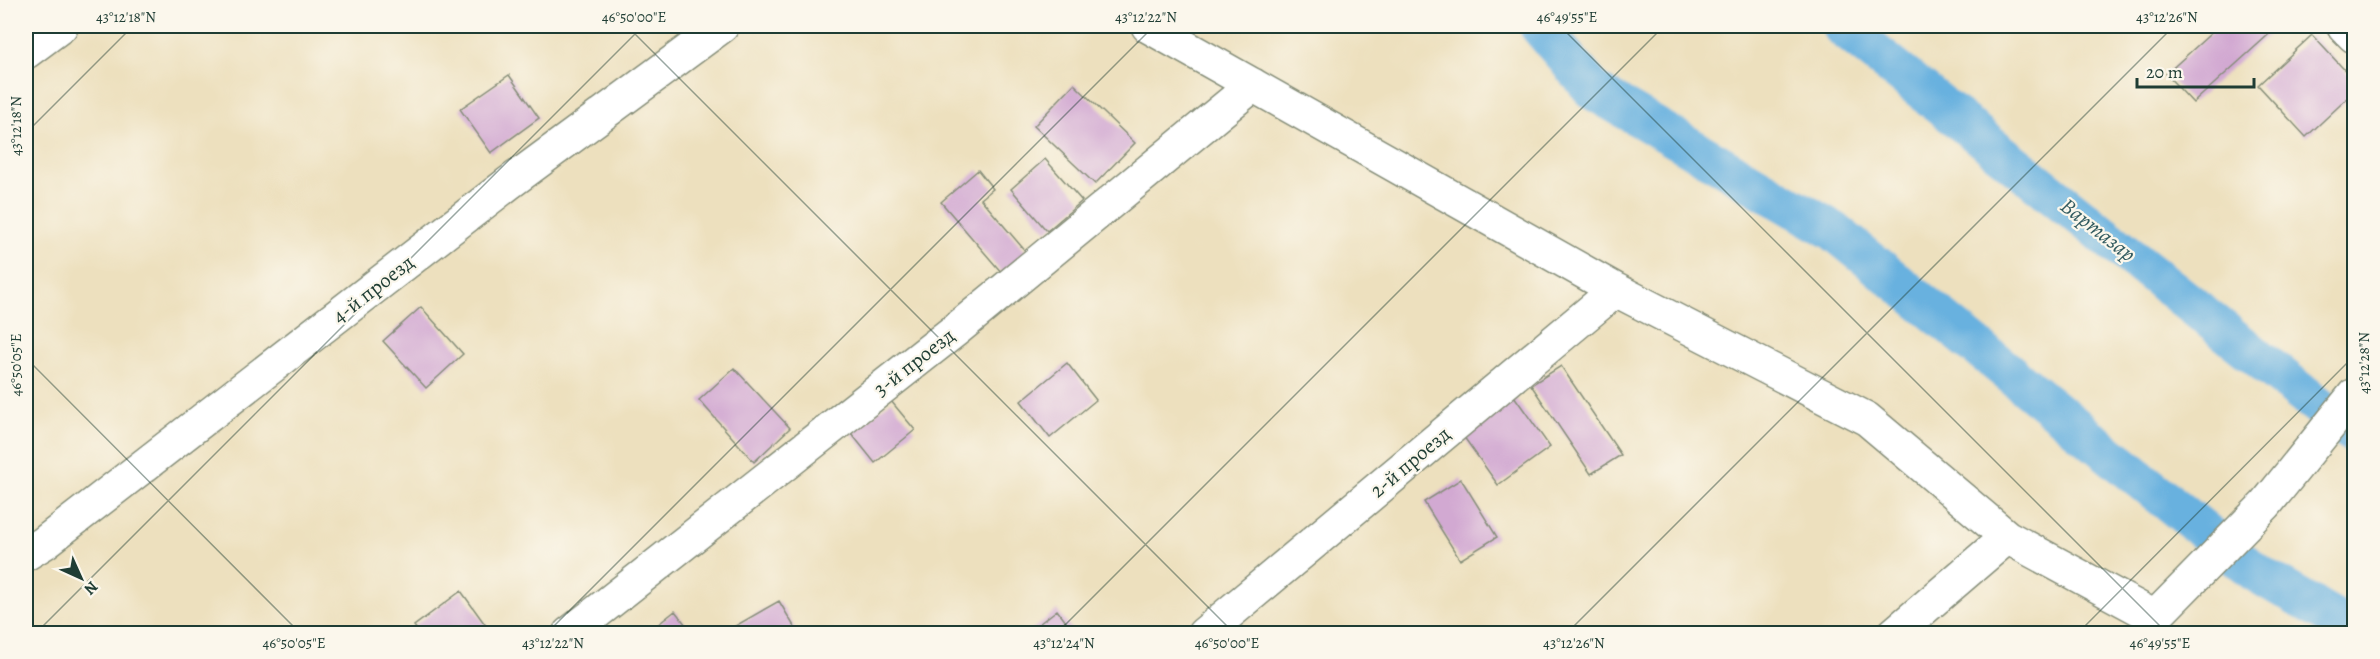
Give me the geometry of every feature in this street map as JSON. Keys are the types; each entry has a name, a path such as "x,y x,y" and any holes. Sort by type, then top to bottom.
{"street":[{"path":"26,52 61,26"},
{"name":"4-й проезд","path":"26,554 54,536 509,183 723,26"},
{"path":"1148,26 1616,290 1867,419 2007,537 2153,625 2266,504 2355,395"},
{"path":"2344,26 2355,36"},
{"name":"3-й проезд","path":"569,633 958,328 1253,85"},
{"name":"2-й проезд","path":"1204,633 1616,290"},
{"path":"1894,633 2007,537"}],"building":[{"path":"2219,26 2278,26 2193,103 2166,74"},
{"path":"2312,35 2354,80 2354,92 2306,137 2258,85"},
{"path":"509,75 539,118 491,153 460,109"},
{"path":"1074,84 1135,143 1095,184 1034,126"},
{"path":"1045,159 1082,201 1047,231 1011,189"},
{"path":"978,170 993,189 981,199 1027,253 1002,273 941,202"},
{"path":"421,307 463,354 426,388 383,341"},
{"path":"1067,363 1096,400 1050,438 1021,401"},
{"path":"1561,366 1621,455 1591,474 1531,385"},
{"path":"734,368 790,428 754,462 699,400"},
{"path":"1514,396 1550,447 1498,485 1461,433"},
{"path":"891,401 915,430 875,463 851,433"},
{"path":"1461,479 1497,537 1460,560 1424,502"},
{"path":"461,591 492,634 420,634 414,626"},
{"path":"779,601 795,628 785,634 733,634 730,629"},
{"path":"1057,610 1075,634 1026,634"},
{"path":"675,611 693,634 646,634"}],"waterway":[{"path":"1539,26 1594,91 1834,231 2255,572 2354,630"},
{"name":"Вартазар","path":"1841,26 2354,434"}]}
